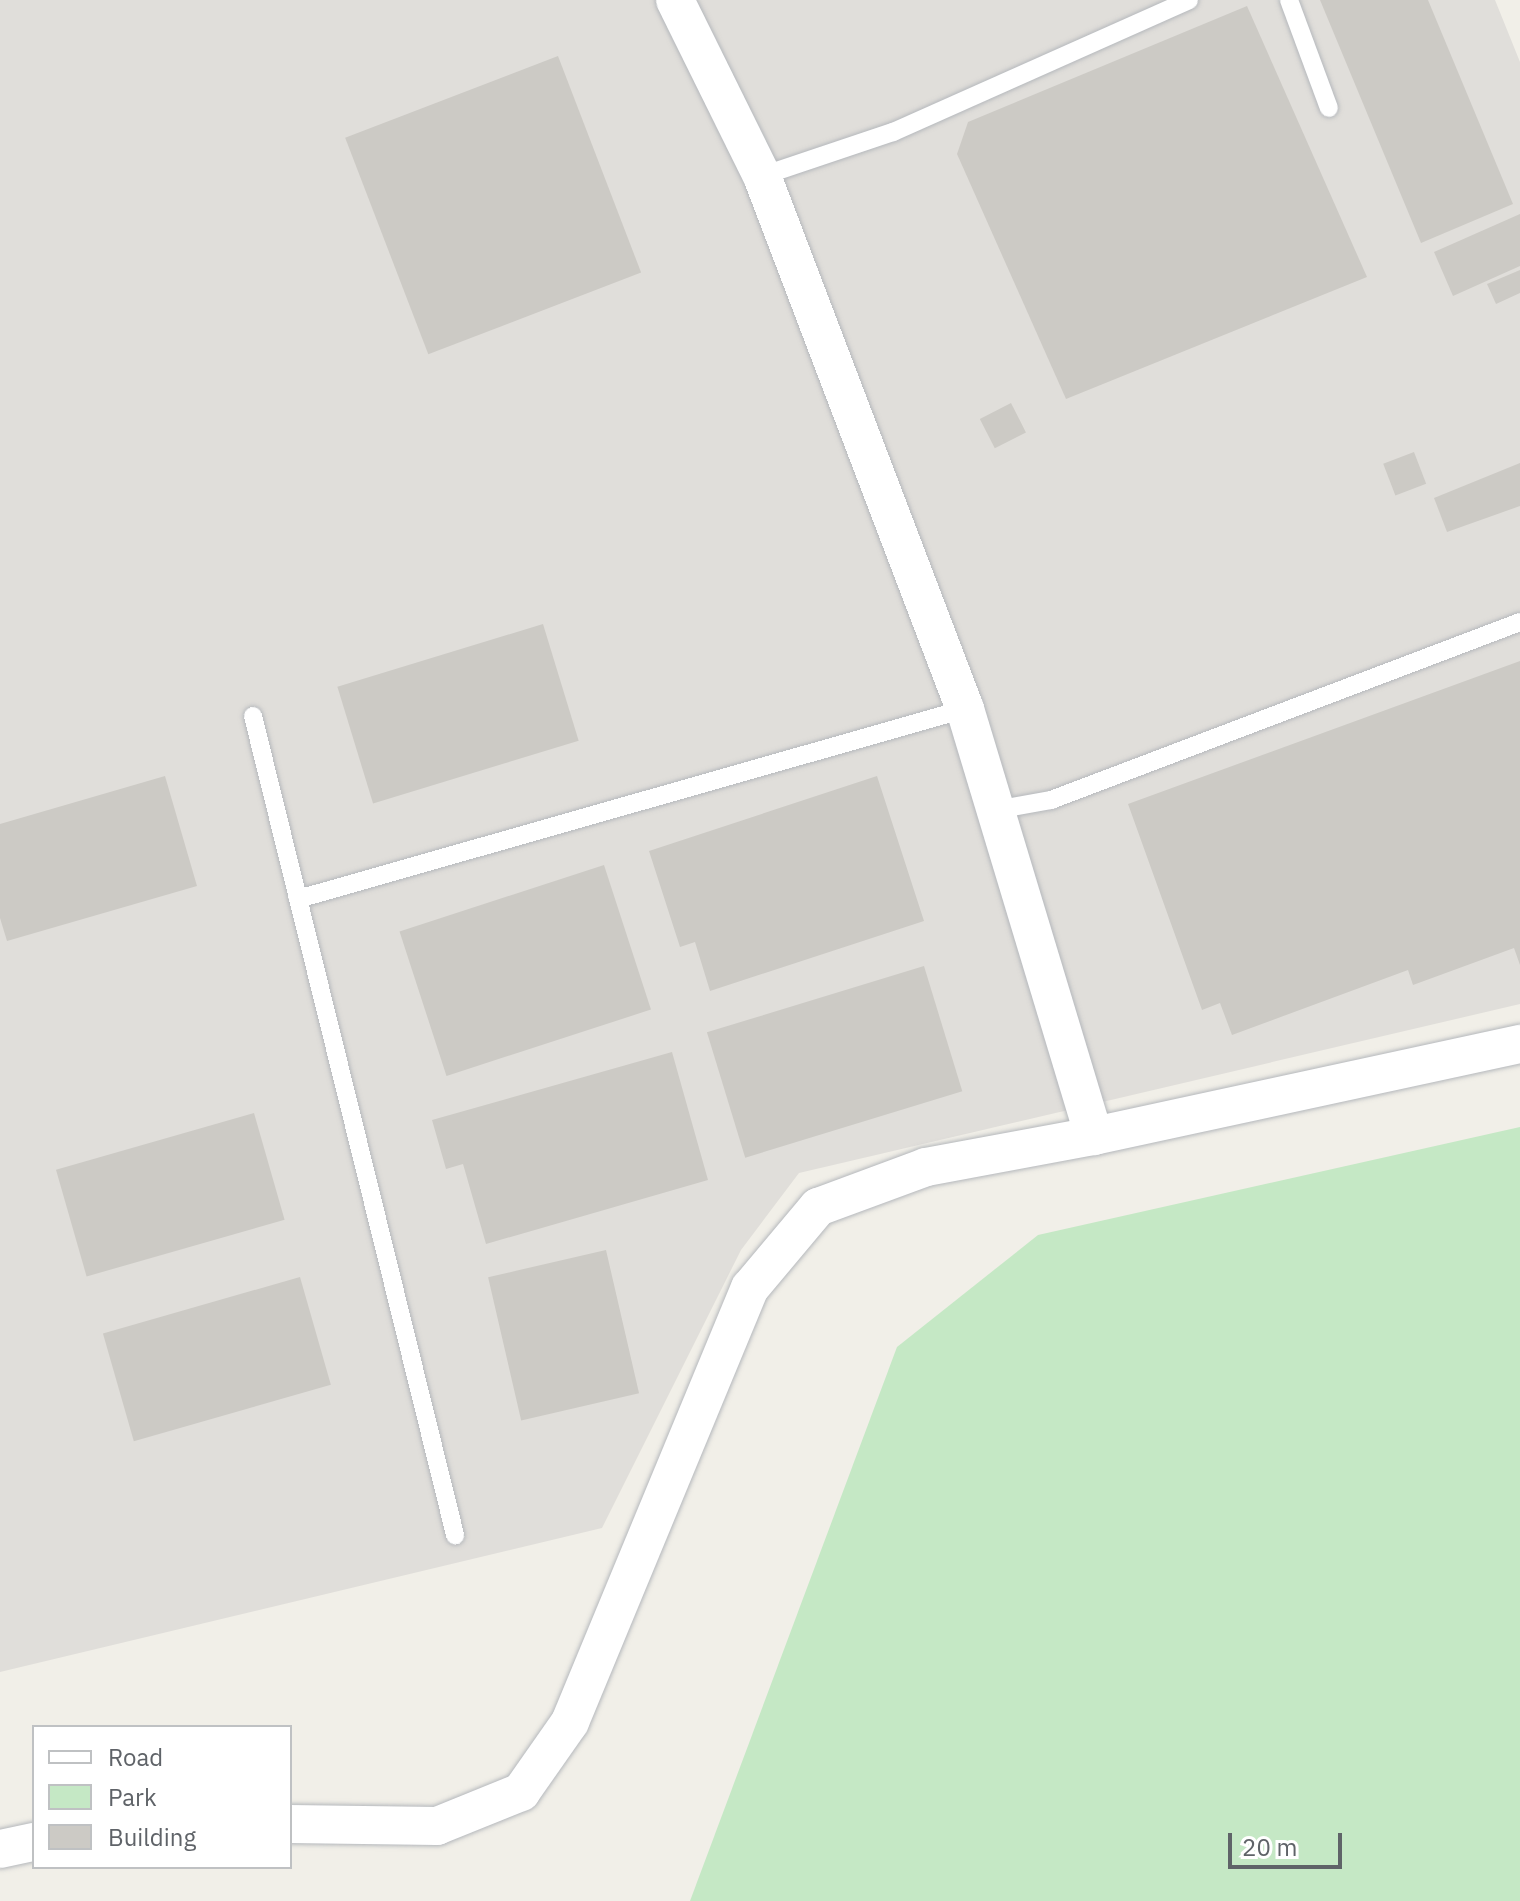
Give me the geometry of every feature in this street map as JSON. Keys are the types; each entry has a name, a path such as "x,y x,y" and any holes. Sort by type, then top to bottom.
{"street":[{"path":"675,0 762,176 965,709 1094,1136"},
{"path":"292,1824 437,1826 521,1792 570,1722 750,1288 818,1207 926,1167 1094,1136 1520,1044"},
{"path":"0,1849 32,1842"}],"lane":[{"path":"762,176 893,132 1189,0"},
{"path":"1289,0 1329,108"},
{"path":"995,810 1051,800 1520,622"},
{"path":"298,899 965,709"},
{"path":"253,716 455,1535"}],"shaded area":[{"path":"0,0 1495,0 1520,62 1520,1004 799,1173 741,1250 602,1528 0,1672"}],"green space":[{"path":"1520,1127 1520,1901 690,1901 897,1347 1038,1235"}],"building":[{"path":"1320,0 1428,0 1513,204 1421,243"},
{"path":"1247,6 1367,277 1066,399 957,154 968,122"},
{"path":"558,56 641,273 428,354 345,138"},
{"path":"1520,214 1520,266 1453,296 1434,252"},
{"path":"1520,270 1520,293 1496,304 1487,284"},
{"path":"1011,403 1026,432 995,448 980,419"},
{"path":"1414,452 1426,484 1395,496 1383,464"},
{"path":"1520,463 1520,506 1447,532 1434,498"},
{"path":"543,624 579,741 373,804 337,687"},
{"path":"1520,661 1520,965 1514,948 1413,985 1408,970 1232,1035 1220,1003 1202,1010 1128,804"},
{"path":"165,776 197,886 7,941 0,918 0,824"},
{"path":"877,776 924,921 710,991 695,942 680,947 649,851"},
{"path":"604,865 651,1010 446,1076 400,931"},
{"path":"924,966 962,1091 745,1158 707,1032"},
{"path":"672,1052 708,1180 486,1244 463,1164 446,1169 432,1120"},
{"path":"254,1113 285,1220 87,1276 56,1170"},
{"path":"606,1250 639,1393 521,1420 488,1277"},
{"path":"300,1277 331,1385 134,1441 103,1334"}]}
